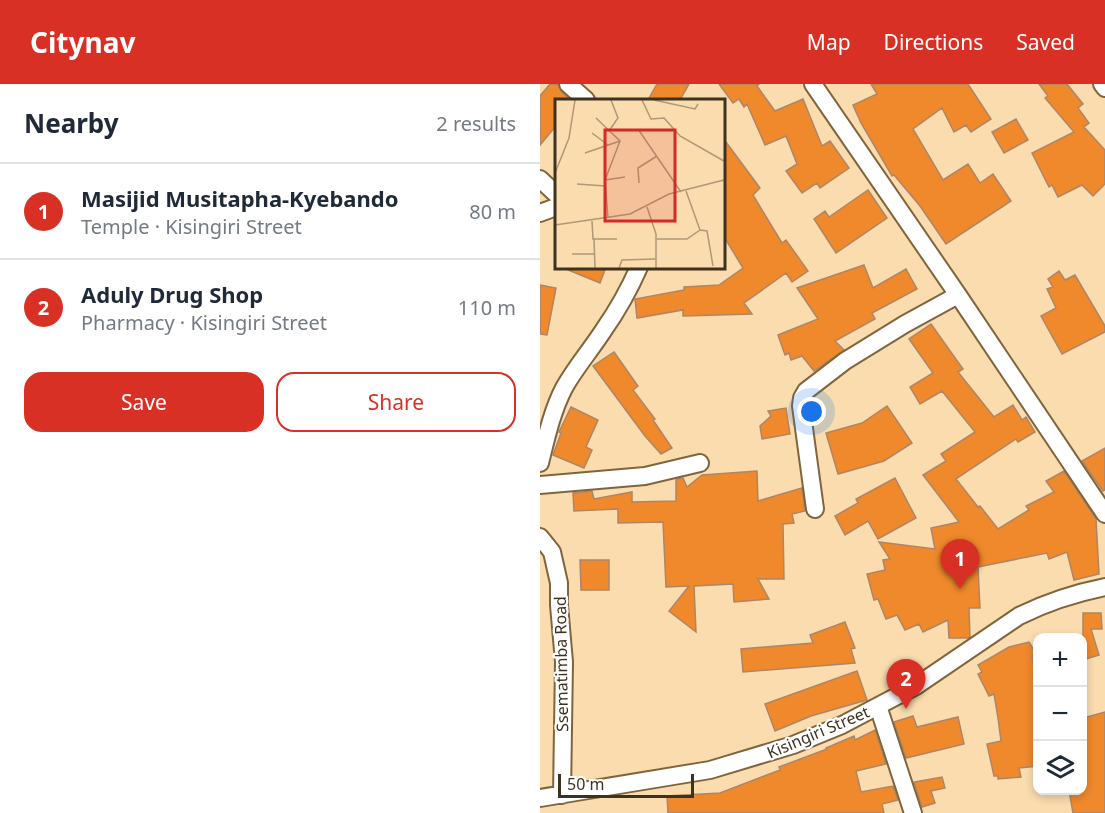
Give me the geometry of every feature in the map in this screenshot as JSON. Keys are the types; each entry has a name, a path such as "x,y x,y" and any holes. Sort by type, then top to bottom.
{"street":[{"path":"813,84 1105,514"},
{"path":"1102,84 1105,88"},
{"path":"572,85 585,99"},
{"path":"540,179 555,193"},
{"path":"540,213 555,207"},
{"path":"540,463 550,424 562,391 626,295 639,268"},
{"path":"815,508 801,406 806,391 873,343 958,296"},
{"path":"540,485 645,476 700,463"},
{"name":"Ssematimba Road","path":"540,537 552,552 559,583 564,662 562,795"},
{"name":"Kisingiri Street","path":"540,798 710,770 737,764 793,745 842,725 916,686 1019,616 1078,593 1105,587"},
{"path":"878,706 913,813"}],"building":[{"path":"550,84 558,84 561,91 570,99 555,99 555,127 540,145 540,96"},
{"path":"657,84 689,84 681,99 649,99"},
{"path":"719,84 759,84 757,86 775,111 803,99 822,146 830,141 849,168 820,188 817,183 802,193 786,171 797,164 786,136 765,145 747,104 744,107 739,99 733,103"},
{"path":"871,84 968,84 991,119 971,132 966,125 954,132 942,108 913,129 943,180 968,164 980,183 993,174 1011,201 946,244 920,206 894,175 892,176 861,123 853,105 877,94"},
{"path":"1039,84 1067,84 1083,104 1078,108 1089,123 1084,127 1105,150 1105,184 1093,196 1082,185 1058,197 1052,185 1049,187 1032,153 1074,132 1045,98 1048,96"},
{"path":"1016,119 1028,140 1004,153 992,132"},
{"path":"724,139 760,188 753,195 782,243 786,240 808,271 792,282 786,273 744,303 752,314 683,316 683,310 637,318 635,299 684,290 684,287 719,285 743,268 724,237"},
{"path":"868,190 887,218 836,253 814,219 825,211 829,217"},
{"path":"864,265 873,288 906,269 917,289 872,313 875,319 835,341 844,350 814,371 802,356 791,360 789,353 785,355 778,335 818,319 797,288"},
{"path":"563,268 606,268 600,283"},
{"path":"1059,271 1065,280 1075,275 1105,326 1105,332 1062,354 1041,316 1056,308 1047,289 1053,287 1048,279"},
{"path":"540,285 556,288 547,335 540,334"},
{"path":"931,324 963,369 958,372 994,417 1013,405 1022,420 1026,417 1035,432 1018,442 1016,439 956,479 978,507 980,506 998,529 1029,510 1026,506 1054,492 1046,481 1064,471 1096,519 1099,574 1074,580 1067,552 1049,559 1047,553 978,567 980,608 969,608 970,637 968,638 949,638 948,620 923,632 919,624 905,630 897,615 886,619 878,599 874,600 867,574 885,570 883,560 890,559 879,542 935,549 931,528 959,522 923,475 946,461 941,454 975,432 942,391 920,404 910,387 933,373 909,339"},
{"path":"614,352 638,386 633,390 655,419 653,420 672,448 661,454 593,366"},
{"path":"887,406 912,443 884,461 838,474 826,433 862,423"},
{"path":"571,407 598,420 586,447 592,450 584,468 553,455 561,433 559,432"},
{"path":"786,408 790,434 762,439 760,426 771,416 768,411"},
{"path":"1105,448 1105,490 1103,491 1082,461"},
{"path":"757,471 758,501 802,488 805,511 792,514 794,523 783,524 784,579 758,579 769,599 734,602 733,584 694,586 696,632 669,611 689,586 666,587 663,522 618,523 618,509 574,511 573,493 592,491 594,499 632,492 632,502 676,501 676,479 683,478 687,487 702,475"},
{"path":"895,478 916,518 878,539 868,521 845,535 835,516 858,503 856,499"},
{"path":"580,560 609,560 609,590 581,590"},
{"path":"1083,613 1101,613 1102,629 1091,629 1099,655 1087,659 1087,633 1083,633"},
{"path":"845,622 855,648 851,649 855,663 743,672 741,649 813,643 810,635"},
{"path":"1029,642 1033,649 1033,767 1019,768 1021,777 998,779 998,776 994,776 987,744 1001,741 994,694 989,696 978,674 982,672 978,665 1009,647"},
{"path":"857,671 867,700 811,716 775,731 765,704"},
{"path":"1105,712 1105,813 1073,813 1070,795 1087,795 1087,717"},
{"path":"913,716 917,727 958,717 964,744 906,758 894,722"},
{"path":"875,730 886,764 856,771 861,792 893,786 898,800 882,804 884,813 668,813 667,796 720,793 780,770 779,767 854,736 855,740"},
{"path":"942,777 945,788 931,791 935,803 922,807 914,782"}],"place":[{"name":"Masijid Musitapha-Kyebando","path":"960,589"},
{"name":"Aduly Drug Shop","path":"906,709"}]}
